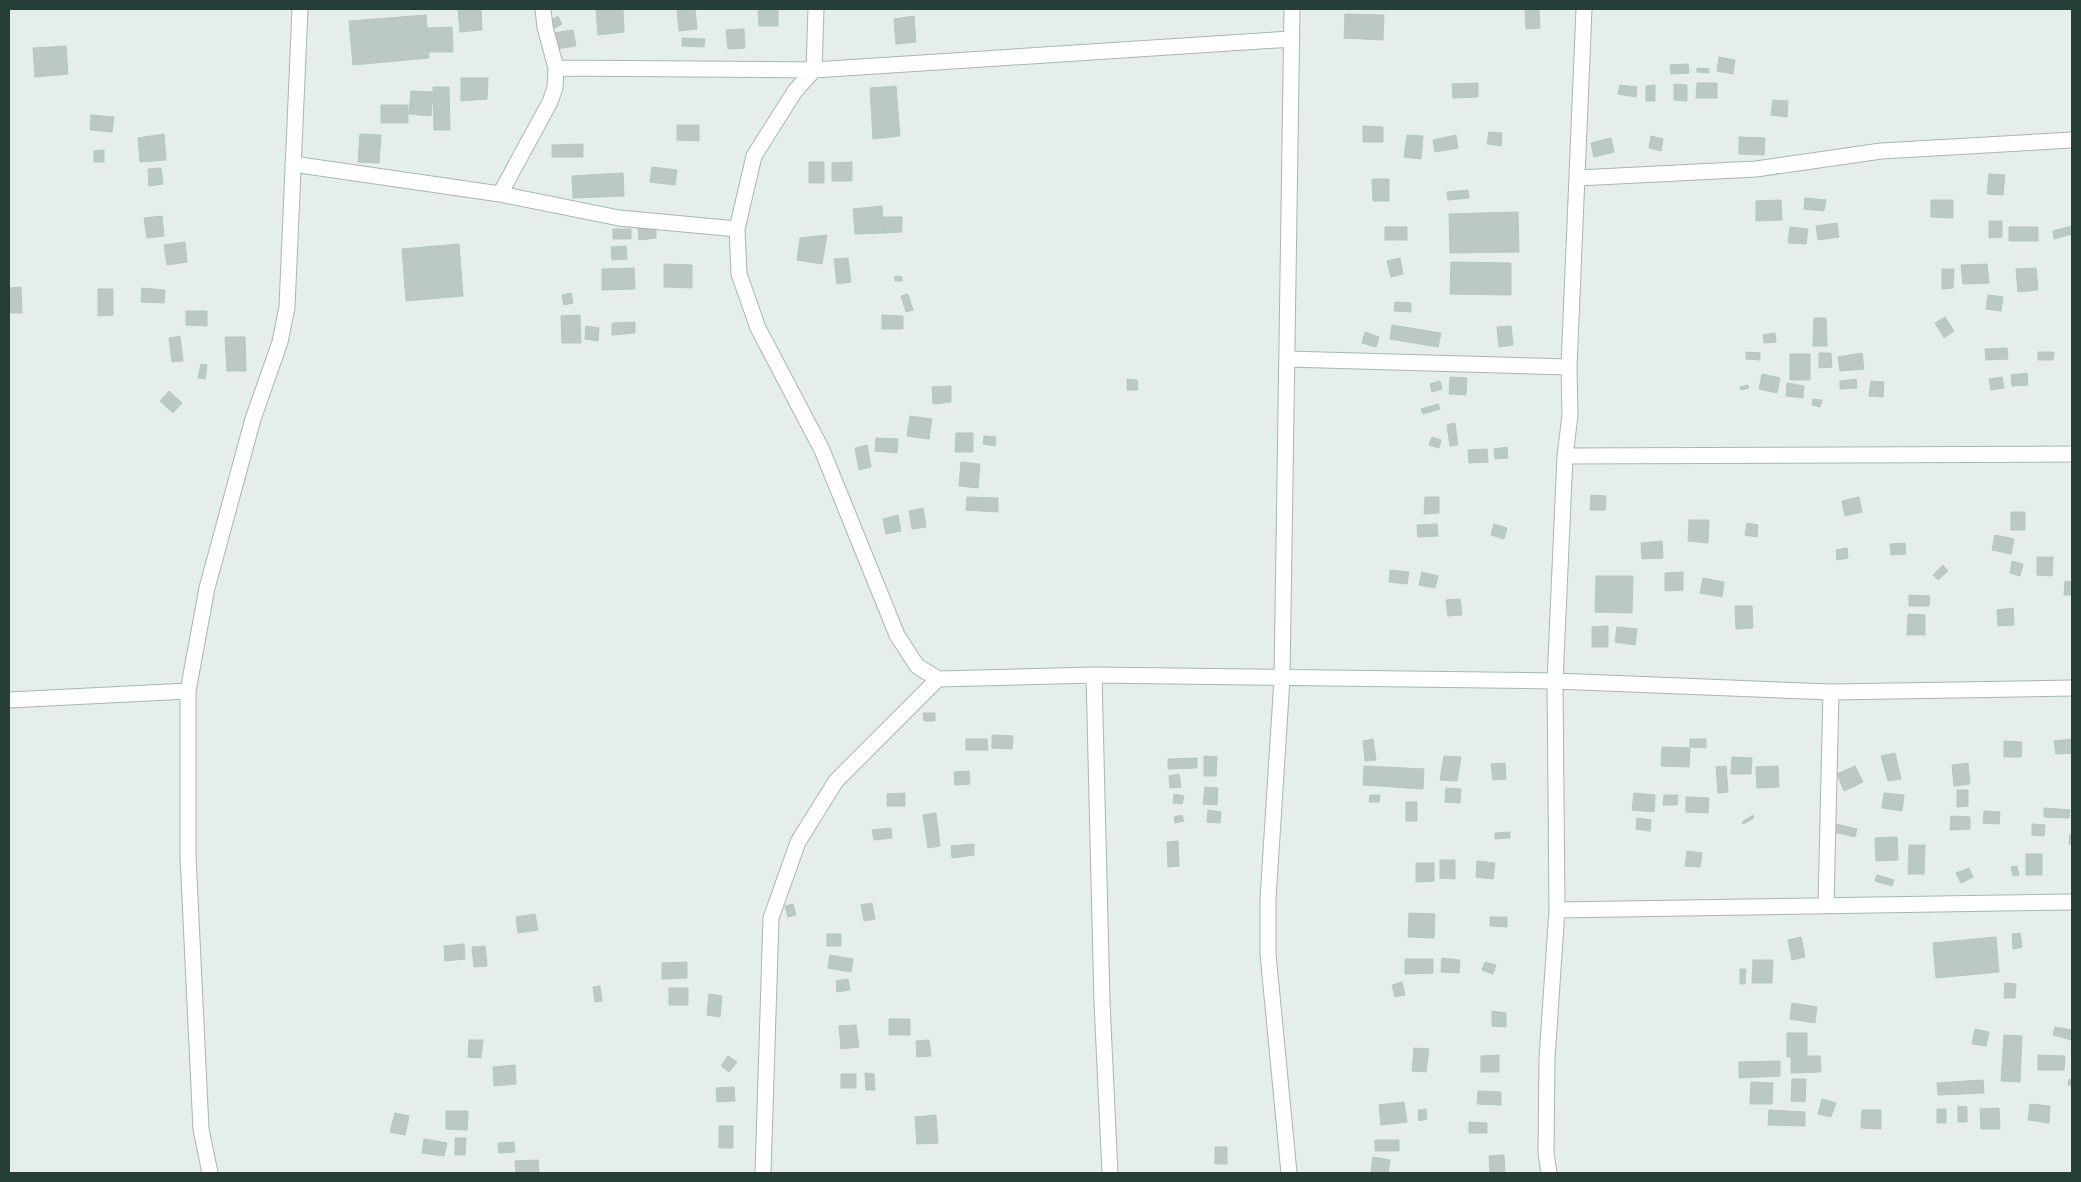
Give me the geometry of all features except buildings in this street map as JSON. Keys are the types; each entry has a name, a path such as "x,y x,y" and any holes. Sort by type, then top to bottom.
{"street":[{"path":"210,1173 201,1129 188,856 188,692 207,588 253,419 280,342 287,307 300,9"},
{"path":"500,194 550,102 555,88 556,68 545,27 543,9"},
{"path":"816,9 814,70 795,91 754,156 737,229 739,274 758,328 822,450 897,635 917,666 938,679 1094,675 1282,679 1555,681 1831,692 2072,688"},
{"path":"1289,1173 1268,954 1268,899 1282,679 1292,9"},
{"path":"1549,1173 1546,1153 1547,1058 1557,910 1555,681 1565,456 1570,416 1569,367 1584,9"},
{"path":"556,68 814,70 1291,39"},
{"path":"1578,178 1756,169 1881,150 2072,140"},
{"path":"294,164 500,194 620,218 737,229"},
{"path":"1287,359 1569,367"},
{"path":"1565,456 2072,454"},
{"path":"1094,675 1102,1003 1110,1173"},
{"path":"762,1173 771,918 782,883 798,842 836,781 938,679"},
{"path":"9,700 188,692"},
{"path":"1826,904 1831,692"},
{"path":"1557,910 1826,904 2072,902"}]}
